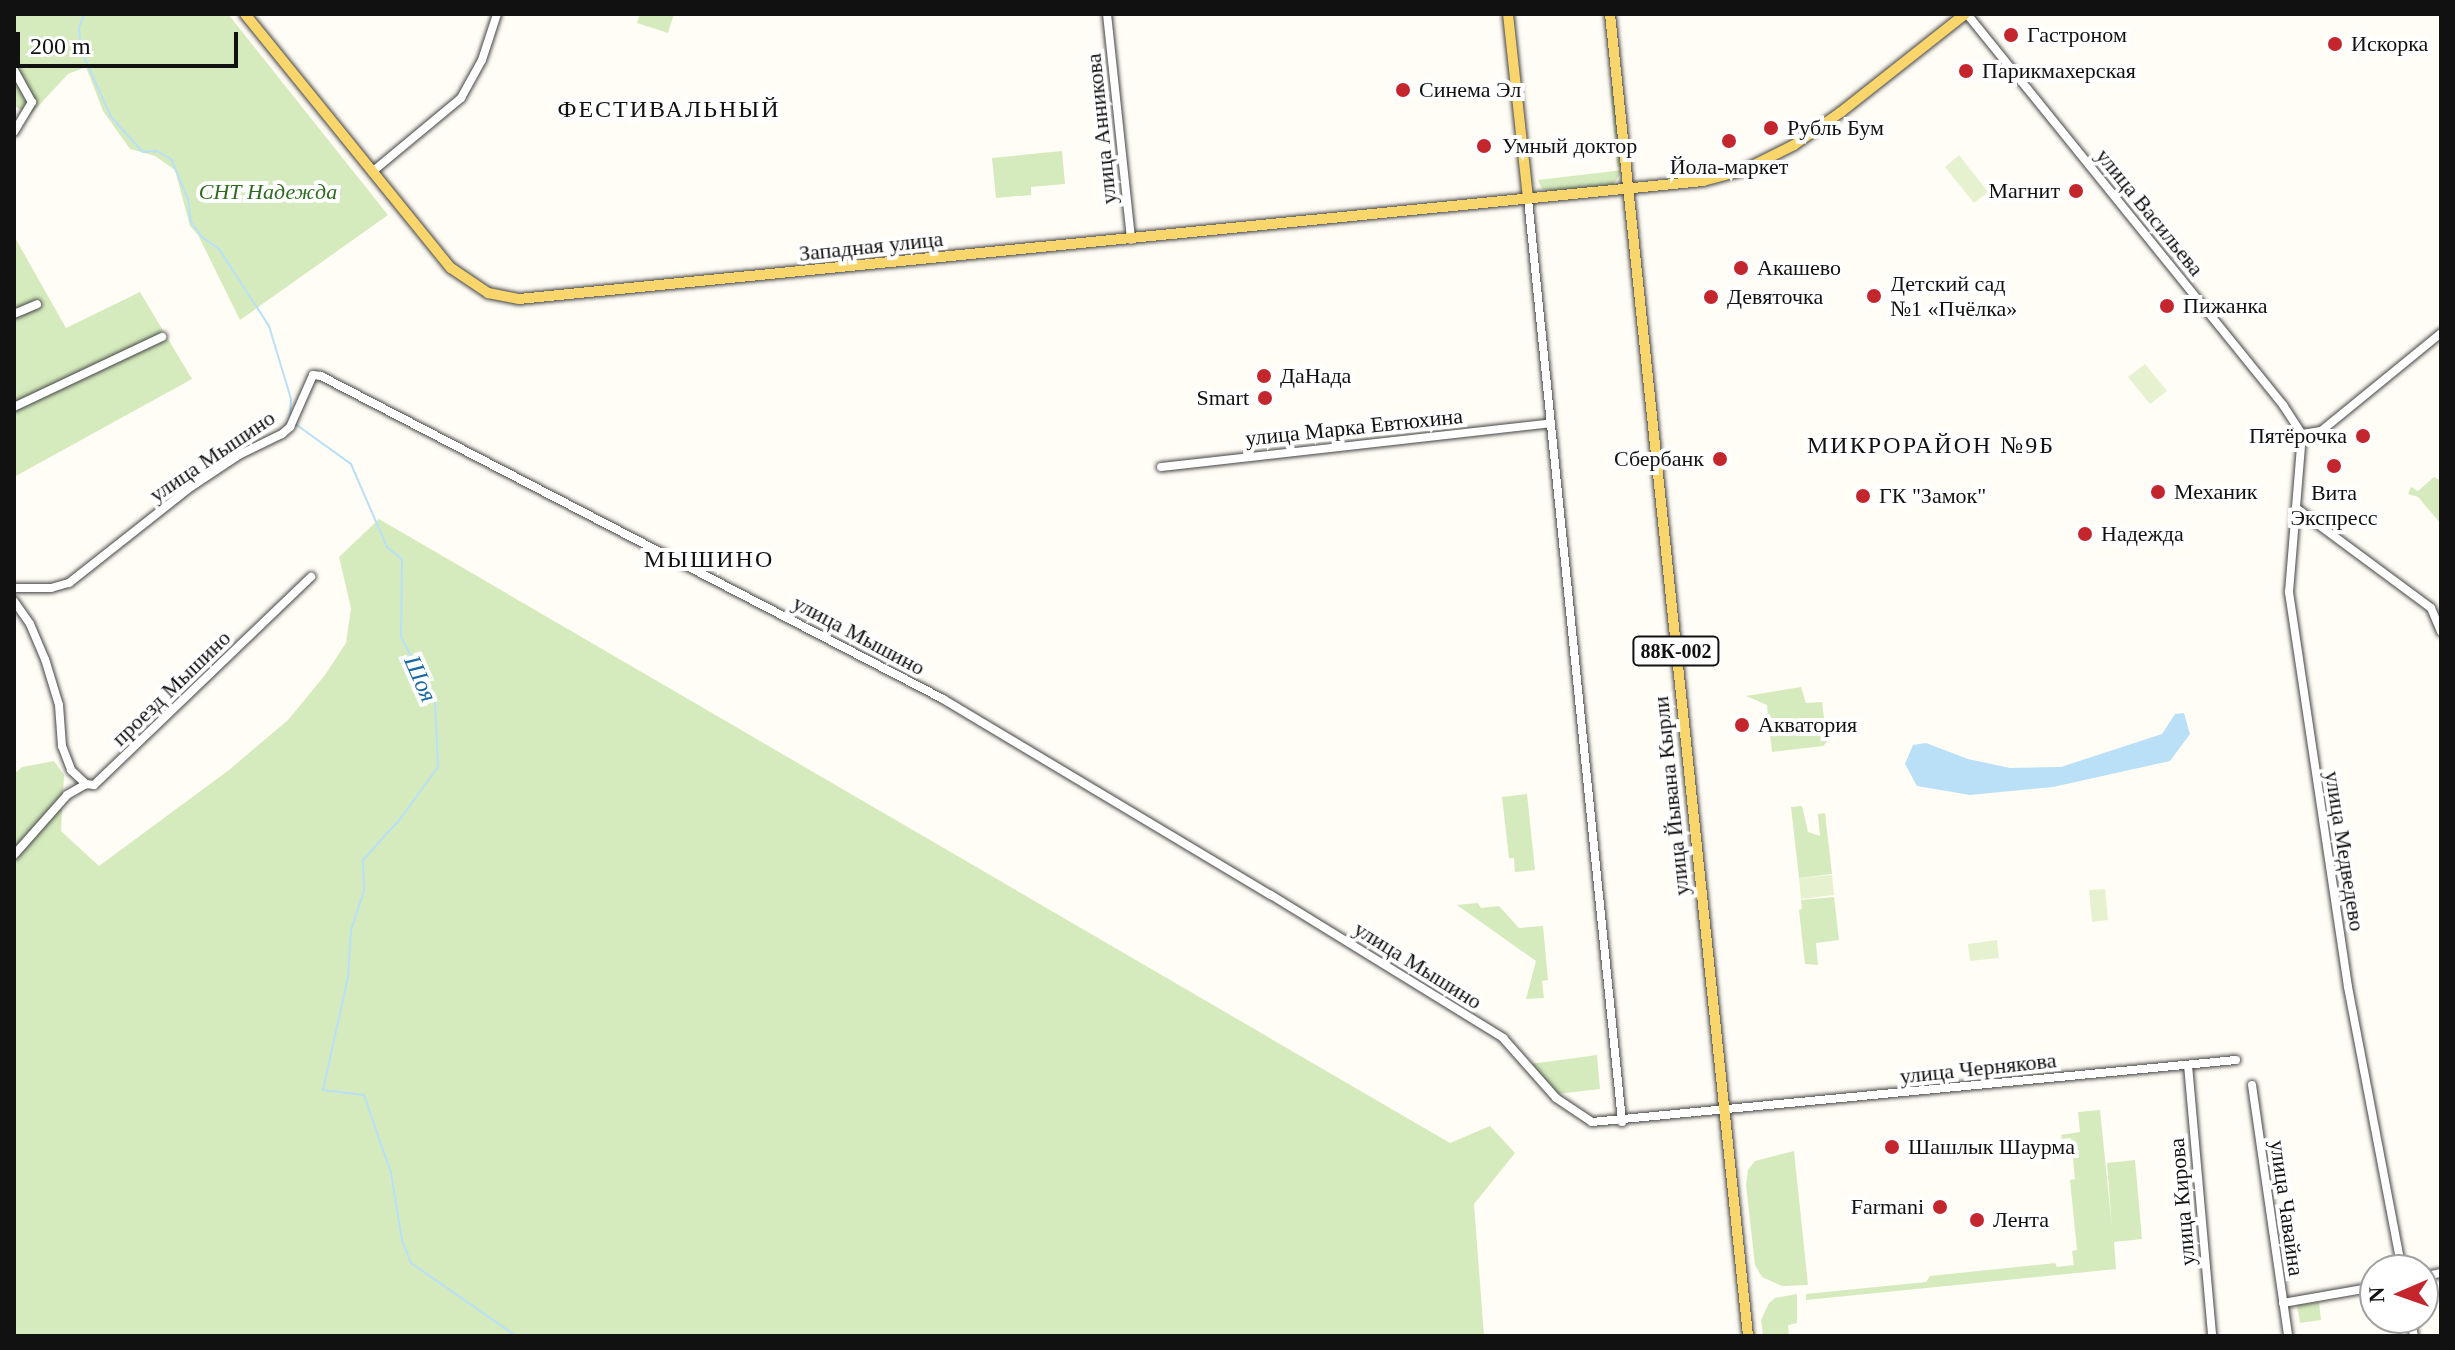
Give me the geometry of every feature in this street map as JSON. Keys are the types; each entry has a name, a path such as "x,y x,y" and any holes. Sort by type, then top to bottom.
{"main road":[{"name":"Западная улица","path":"245,14 438,254 463,279 488,293 519,299 1628,191 1725,176 1772,158 1833,118 1966,14"},
{"path":"1508,14 1528,199"},
{"name":"улица Йывана Кырли","path":"1610,14 1748,1336"}],"street":[{"path":"372,172 461,98 482,60 497,14"},
{"name":"улица Анникова","path":"1107,14 1131,240"},
{"name":"улица Васильева","path":"1966,14 2302,434"},
{"path":"14,70 32,102 14,132"},
{"path":"1528,199 1622,1122"},
{"path":"14,314 37,304"},
{"path":"2302,434 2321,431 2441,333"},
{"path":"14,407 162,337"},
{"name":"улица Мышино","path":"14,588 51,588 69,583 188,489 239,455 282,434 290,427 313,375 321,376 930,692 1271,895 1495,1035"},
{"name":"улица Марка Евтюхина","path":"1161,467 1551,423"},
{"name":"улица Медведево","path":"2302,434 2289,592 2348,987 2399,1254"},
{"path":"2296,508 2431,608 2441,632"},
{"name":"проезд Мышино","path":"14,855 67,795 101,780 311,577"},
{"path":"14,601 30,624 45,659 59,705 62,746 71,770 86,784"},
{"name":"улица Чернякова","path":"1495,1035 1506,1041 1522,1064 1579,1117 1592,1122 1622,1122 2236,1060"},
{"name":"улица Кирова","path":"2188,1065 2212,1336"},
{"name":"улица Чавайна","path":"2252,1085 2288,1336"},
{"path":"2283,1303 2359,1290"}],"green space":[{"name":"СНТ Надежда","path":"14,14 228,14 388,215 240,320 198,235 190,226 175,170 155,156 130,149 103,111 86,67 68,74 29,116 14,105"},
{"path":"640,14 674,14 668,33 637,23"},
{"path":"1610,87 1615,87 1622,166 1617,167"},
{"path":"1062,151 1065,184 1031,187 1031,195 996,198 992,158"},
{"path":"1959,155 1988,192 1974,203 1945,167"},
{"path":"1623,170 1613,185 1549,192 1542,189 1538,180"},
{"path":"14,236 66,328 140,292 192,379 14,477"},
{"path":"2145,364 2167,391 2150,404 2128,377"},
{"path":"2434,477 2441,481 2441,524 2418,497 2408,494 2411,487 2418,491"},
{"path":"379,519 1450,1143 1490,1126 1515,1153 1474,1204 1484,1336 14,1336 14,774 22,767 54,761 64,775 61,831 99,866 229,770 288,720 325,675 346,643 351,608 339,557"},
{"path":"1801,687 1806,703 1822,702 1827,742 1823,746 1772,752 1767,705 1746,696"},
{"path":"1527,794 1535,870 1515,872 1514,858 1509,858 1502,797"},
{"path":"1802,806 1808,832 1820,836 1818,814 1825,813 1832,874 1799,878 1791,807"},
{"path":"1832,875 1834,895 1801,899 1799,878"},
{"path":"2105,889 2108,920 2092,922 2089,890"},
{"path":"1834,897 1839,940 1816,943 1818,965 1805,964 1799,910 1802,909 1801,900"},
{"path":"1478,903 1481,908 1499,906 1519,928 1543,926 1548,980 1542,981 1544,998 1526,999 1536,961 1457,905"},
{"path":"1997,940 1999,958 1970,961 1968,944"},
{"path":"1597,1055 1600,1089 1556,1094 1530,1064"},
{"path":"2100,1110 2112,1228 2107,1163 2135,1160 2142,1239 2114,1242 2116,1269 1806,1300 1806,1294 1926,1282 1930,1276 2055,1263 2057,1267 2074,1265 2072,1251 2077,1250 2070,1180 2075,1179 2071,1138 2062,1139 2061,1135 2080,1132 2078,1112"},
{"path":"1794,1151 1808,1285 1782,1286 1762,1277 1755,1265 1746,1185 1748,1170 1755,1161"},
{"path":"1797,1294 1797,1323 1788,1325 1789,1336 1763,1336 1761,1320 1769,1303 1775,1298"},
{"path":"2319,1302 2321,1320 2300,1323 2297,1305"}],"water":[{"path":"2184,713 2190,734 2170,761 2053,787 1970,795 1917,786 1905,764 1913,745 1926,743 1968,759 2010,768 2061,767 2162,734 2175,714"}],"waterway":[{"name":"Шоя","path":"84,14 79,28 81,50 111,117 143,152 157,151 171,159 188,199 191,222 202,237 219,249 269,326 291,399 290,419"},
{"name":"Шоя","path":"294,423 351,464 387,547 402,559 401,637 435,701 438,767 401,818 363,860 364,891 351,930 348,977 323,1090 364,1095 391,1173 402,1240 411,1263 516,1336"}],"place":[{"name":"Гастроном","path":"2011,35"},
{"name":"Искорка","path":"2335,44"},
{"name":"Парикмахерская","path":"1966,71"},
{"name":"Синема Эл","path":"1403,90"},
{"name":"Рубль Бум","path":"1771,128"},
{"name":"Йола-маркет","path":"1729,141"},
{"name":"Умный доктор","path":"1484,146"},
{"name":"Магнит","path":"2076,191"},
{"name":"Акашево","path":"1741,268"},
{"name":"Детский сад №1 «Пчёлка»","path":"1874,296"},
{"name":"Девяточка","path":"1711,297"},
{"name":"Пижанка","path":"2167,306"},
{"name":"ДаНада","path":"1264,376"},
{"name":"Smart","path":"1265,398"},
{"name":"Пятёрочка","path":"2363,436"},
{"name":"Сбербанк","path":"1720,459"},
{"name":"Вита Экспресс","path":"2334,466"},
{"name":"Механик","path":"2158,492"},
{"name":"ГК \"Замок\"","path":"1863,496"},
{"name":"Надежда","path":"2085,534"},
{"name":"Акватория","path":"1742,725"},
{"name":"Шашлык Шаурма","path":"1892,1147"},
{"name":"Farmani","path":"1940,1207"},
{"name":"Лента","path":"1977,1220"}],"district":[{"name":"ФЕСТИВАЛЬНЫЙ","path":"669,110"},
{"name":"МИКРОРАЙОН №9Б","path":"1931,446"},
{"name":"МЫШИНО","path":"709,560"}]}
